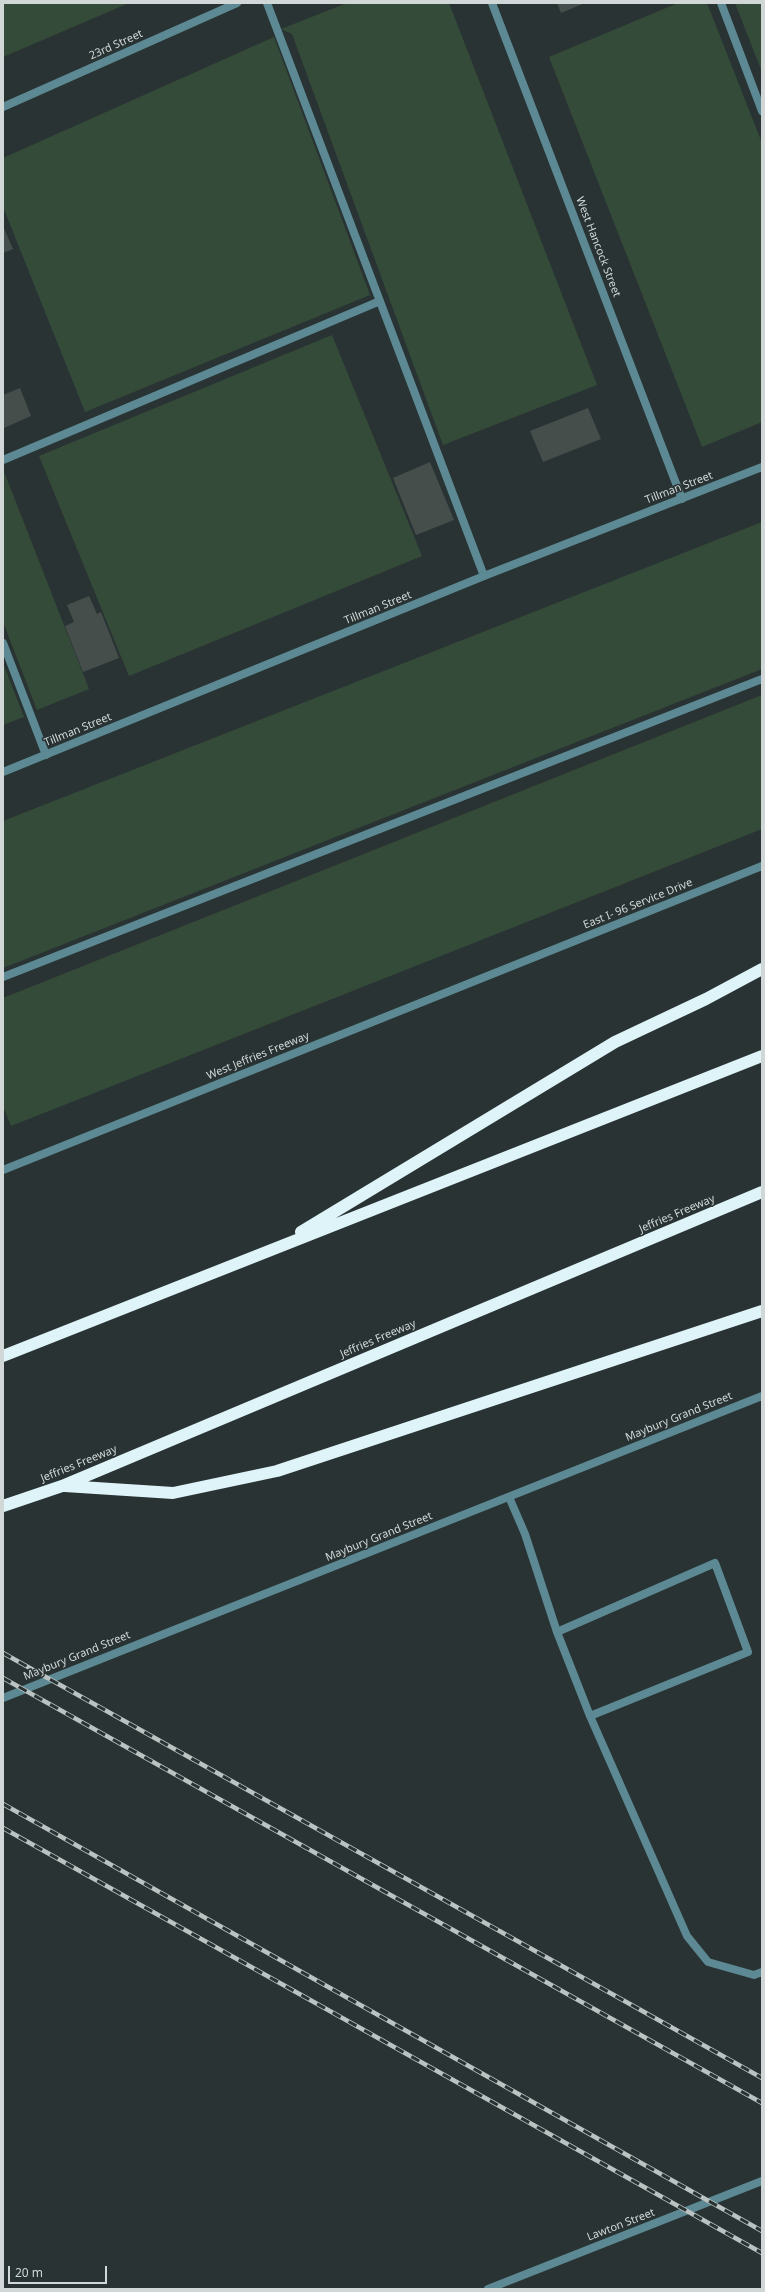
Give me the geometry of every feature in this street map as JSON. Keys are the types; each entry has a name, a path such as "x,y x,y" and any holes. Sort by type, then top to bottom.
{"highway":[{"path":"271,1250 615,1042 706,998 762,968"},
{"path":"3,1356 762,1056"},
{"name":"Jeffries Freeway","path":"3,1506 62,1486 762,1192"},
{"path":"62,1486 172,1493 277,1471 762,1310"}],"street":[{"name":"23rd Street","path":"3,107 238,3"},
{"path":"267,3 484,576"},
{"name":"West Hancock Street","path":"492,3 682,499"},
{"path":"721,3 762,111"},
{"path":"3,460 380,301"},
{"name":"Tillman Street","path":"3,772 484,576 762,467"},
{"path":"3,643 46,755"},
{"path":"3,977 762,680"},
{"name":"East I- 96 Service Drive","path":"522,961 762,866"},
{"name":"West Jeffries Freeway","path":"3,1170 522,961"},
{"name":"Maybury Grand Street","path":"3,1698 762,1396"},
{"path":"510,1497 525,1534 557,1632 590,1716 687,1936 708,1962 754,1975 762,1972"},
{"path":"557,1632 715,1563 748,1652 590,1716"},
{"name":"Lawton Street","path":"488,2289 762,2181"}],"green space":[{"path":"3,3 129,3 3,57"},
{"path":"347,3 449,3 597,385 443,445 292,34 281,29"},
{"path":"678,3 707,3 762,143 762,422 702,447 549,57"},
{"path":"735,3 762,3 762,72"},
{"path":"274,37 370,295 85,412 3,207 3,158"},
{"path":"332,335 422,556 129,676 39,456"},
{"path":"3,469 89,689 37,710 3,622"},
{"path":"762,522 762,669 3,968 3,821"},
{"path":"3,663 24,717 3,725"},
{"path":"762,695 762,829 11,1126 3,1106 3,998"}],"building":[{"path":"557,3 585,3 561,13"},
{"path":"3,226 13,249 3,253"},
{"path":"20,388 31,416 4,428 3,395"},
{"path":"588,408 601,439 543,462 530,431"},
{"path":"430,462 454,520 416,535 393,478"},
{"path":"89,596 97,614 101,612 119,658 83,672 65,626 74,622 67,605"}],"railway":[{"path":"3,1653 762,2078"},
{"path":"3,1678 762,2103"},
{"path":"3,1804 762,2231"},
{"path":"3,1828 762,2253"}]}
